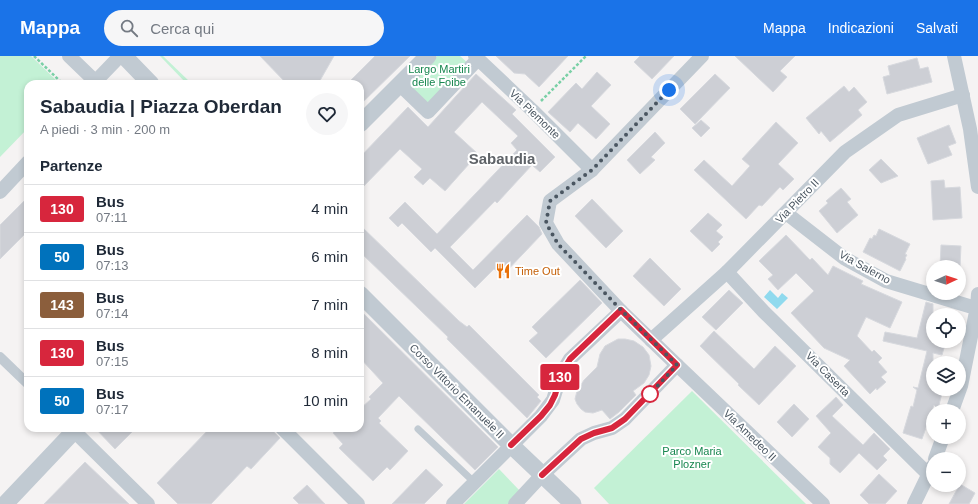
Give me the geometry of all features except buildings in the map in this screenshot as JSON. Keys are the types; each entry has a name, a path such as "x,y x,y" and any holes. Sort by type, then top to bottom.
{"street":[{"path":"69,56 91,80"},
{"path":"97,80 120,56"},
{"path":"124,56 147,80"},
{"path":"364,120 428,56"},
{"path":"453,504 541,416 550,405 555,395 561,374 570,359 621,310 558,244 546,223 550,201 592,170 702,56"},
{"path":"954,56 970,129 978,187"},
{"path":"399,84 428,112 477,58"},
{"name":"Via Piemonte","path":"477,58 592,170"},
{"name":"Via Pietro II","path":"651,340 727,272 845,152 898,115 963,95"},
{"path":"0,192 24,170"},
{"name":"Via Salerno","path":"786,213 844,258 886,281 968,306 978,307"},
{"name":"Via Caserta","path":"727,272 764,312 926,465"},
{"path":"955,404 961,386 978,307 978,294"},
{"name":"Corso Vittorio Emanuele II","path":"364,298 572,504"},
{"name":"Via Amedeo II","path":"621,310 823,504"},
{"path":"0,357 24,380"},
{"path":"515,504 542,475 581,439 594,433 612,428 625,419 677,365"},
{"path":"5,504 71,432"},
{"path":"77,432 148,504"},
{"path":"286,432 358,504"},
{"path":"914,504 926,480"}],"lane":[{"path":"418,429 474,482"}],"path":[{"path":"34,56 59,80"},
{"path":"532,110 586,56"}],"green space":[{"path":"0,56 31,56 56,80 24,80 24,132 0,157"},
{"path":"160,56 163,56 188,80 183,80"},
{"name":"Largo Martiri delle Foibe","path":"437,56 460,56 470,65 431,106 409,85"},
{"name":"Parco Maria Plozner","path":"692,391 806,504 609,504 594,488"},
{"path":"499,469 521,492 509,504 464,504"}],"water":[{"path":"770,290 778,298 782,293 788,298 777,309 764,297"}],"bus line":[{"name":"130","path":"511,445 541,416 550,405 555,395 561,374 574,354 621,310 677,365 625,419 612,428 594,433 581,439 542,475"}],"place":[{"name":"Time Out","path":"503,271"}],"district":[{"name":"Sabaudia","path":"502,158"}],"route":[{"path":"650,394 649,395 677,365 621,310 558,244 546,223 550,201 592,170 669,90"}]}
